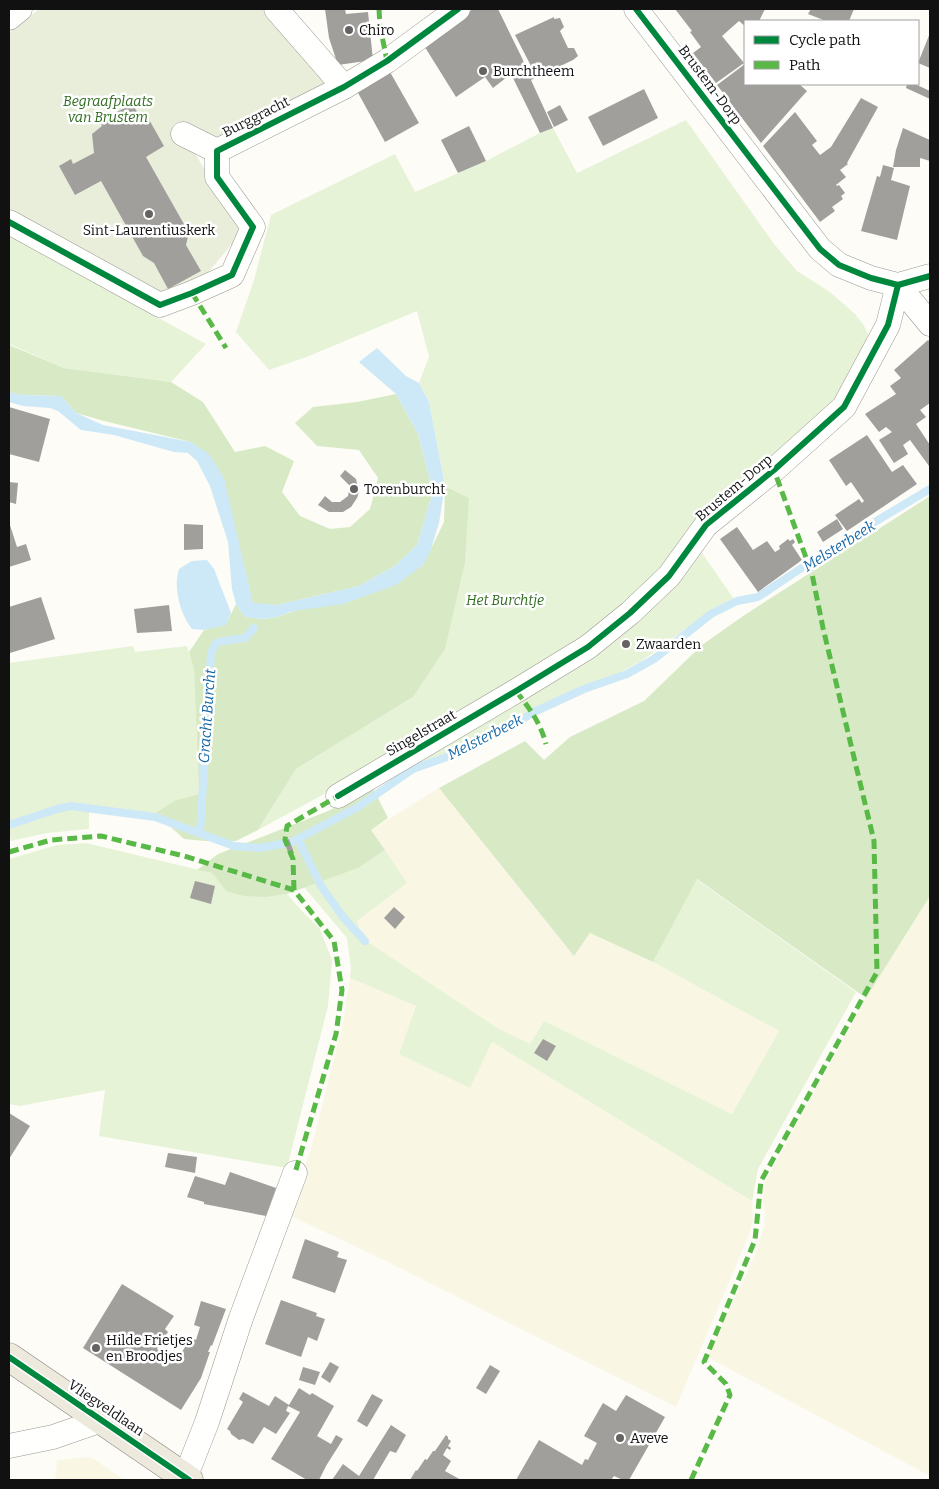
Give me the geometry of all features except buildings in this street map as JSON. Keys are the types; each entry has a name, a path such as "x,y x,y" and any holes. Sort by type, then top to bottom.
{"main road":[{"name":"Vliegveldlaan","path":"9,1357 187,1479"}],"street":[{"path":"9,18 20,9"},
{"path":"276,9 344,87"},
{"name":"Burggracht","path":"217,151 344,87 387,62 458,9"},
{"name":"Brustem-Dorp","path":"516,692 588,647 630,613 670,576 706,525 774,470 844,407 888,325 898,285 871,278 840,265 820,249 636,9"},
{"name":"Burggracht","path":"183,134 217,151"},
{"name":"Burggracht","path":"9,222 160,305 232,275 253,227 217,177 217,151"},
{"path":"930,276 898,285 930,324"},
{"name":"Singelstraat","path":"338,796 516,692"},
{"name":"Vliegveldlaan","path":"187,1479 241,1318 295,1173"},
{"path":"9,1446 53,1437 102,1420"}],"shaded area":[{"path":"439,788 574,956 590,933 653,962 779,1031 732,1114 544,1021 530,1044 499,1029 362,938 357,921 407,883 371,830"},
{"path":"930,896 930,1476 707,1357 757,1251 764,1225 763,1199 765,1182 866,998"},
{"path":"350,978 416,1006 399,1054 492,1042 752,1201 753,1220 749,1235 676,1407 384,1260 289,1215 311,1149 343,1023"},
{"path":"88,1457 94,1459 124,1480 55,1480 57,1460"}],"green space":[{"name":"Begraafplaats van Brustem","path":"39,9 262,9 271,16 333,84 196,155 242,232 205,276 172,301 9,210 9,33"},
{"name":"Het Burchtje","path":"686,120 774,244 797,271 830,292 855,314 863,324 868,334 864,350 832,404 724,496 630,601 581,639 339,786 258,830 296,769 413,697 469,498 445,486 429,402 419,383 429,357 417,311 309,356 269,370 236,332 254,280 271,215 395,154 415,192 486,161 553,128 577,173"},
{"path":"9,236 206,344 171,382 64,368 9,344"},
{"path":"9,345 64,368 171,382 203,402 235,452 265,446 294,461 282,492 300,516 330,529 350,527 370,509 378,478 359,450 317,446 295,423 313,407 357,402 396,394 418,434 433,492 417,545 395,566 359,586 277,605 253,604 240,549 191,442 76,413 61,396 21,395 9,392"},
{"path":"445,486 469,498 465,562 445,649 413,697 296,769 258,830 236,841 184,839 155,813 176,800 199,794 194,670 189,652 204,630 226,624 236,604 245,617 262,619 277,617 423,565 444,522"},
{"path":"930,496 930,896 866,998 697,879 653,962 590,933 574,956 439,788 525,741 544,760 570,737 644,701 702,645 746,614"},
{"path":"700,550 734,599 716,607 640,662 605,680 543,706 466,748 413,767 373,788 411,764"},
{"path":"133,646 135,652 187,646 194,670 199,794 176,800 155,813 89,811 89,829 47,833 11,841 9,831 9,663"},
{"path":"373,788 388,818 371,830 385,850 358,868 287,894 268,897 244,896 226,891 212,873 197,870 218,854 328,811"},
{"path":"86,843 212,873 226,891 268,897 287,894 320,929 332,960 328,1006 287,1168 99,1136 105,1090 20,1106 9,1104 9,859 57,845"},
{"path":"385,850 407,883 357,921 362,938 499,1029 530,1044 544,1021 732,1114 779,1031 653,962 696,879 856,992 758,1169 752,1201 492,1042 470,1088 399,1054 416,1006 350,978 351,970 347,938 304,887 358,868"}],"water":[{"path":"377,348 406,376 419,383 429,402 445,486 439,523 430,552 423,565 396,585 343,604 293,611 277,617 262,619 245,617 236,604 232,589 228,542 210,486 197,461 188,453 174,452 114,435 81,430 58,411 50,408 23,406 9,402 9,392 21,395 61,396 76,413 103,425 191,442 209,454 224,478 253,603 277,605 359,586 395,566 417,545 433,492 418,434 396,394 359,362"},
{"path":"207,560 214,569 231,613 226,625 204,630 192,629 181,608 177,592 177,576 179,569 192,561"}],"waterway":[{"name":"Melsterbeek","path":"9,825 71,806 155,817 234,846 260,848 292,842 358,807 413,769 458,753 512,726 534,712 584,689 627,674 654,659 711,614 737,601 758,597 868,526 930,489"},
{"name":"Gracht Burcht","path":"200,833 211,653 216,643 245,638 254,628"},
{"path":"298,839 321,886 343,917 365,941"}],"marked path":[{"path":"379,9 380,26 387,61"},
{"path":"192,293 226,348"},
{"path":"691,1480 730,1395 726,1384 704,1362 755,1240 761,1181 877,972 874,841 812,574 774,470"},
{"path":"516,691 534,716 546,744"},
{"path":"294,890 293,859 285,840 287,826 338,796"},
{"path":"9,852 51,840 101,836 184,856 294,890 334,941 342,990 336,1034 295,1173"}],"cycle path":[{"path":"9,222 160,305 232,275 253,227 217,177 217,151 344,87 387,61 458,9"},
{"path":"636,9 820,249 839,265 871,278 898,285 930,276"},
{"path":"338,796 588,647 630,613 669,576 706,525 774,470 844,407 888,325 898,285"},
{"path":"9,1357 189,1480"}],"place":[{"name":"Chiro","path":"349,30"},
{"name":"Burchtheem","path":"483,71"},
{"name":"Sint-Laurentiuskerk","path":"149,214"},
{"name":"Torenburcht","path":"354,489"},
{"name":"Zwaarden","path":"626,644"},
{"name":"Hilde Frietjes en Broodjes","path":"96,1348"},
{"name":"Aveve","path":"620,1438"}]}
